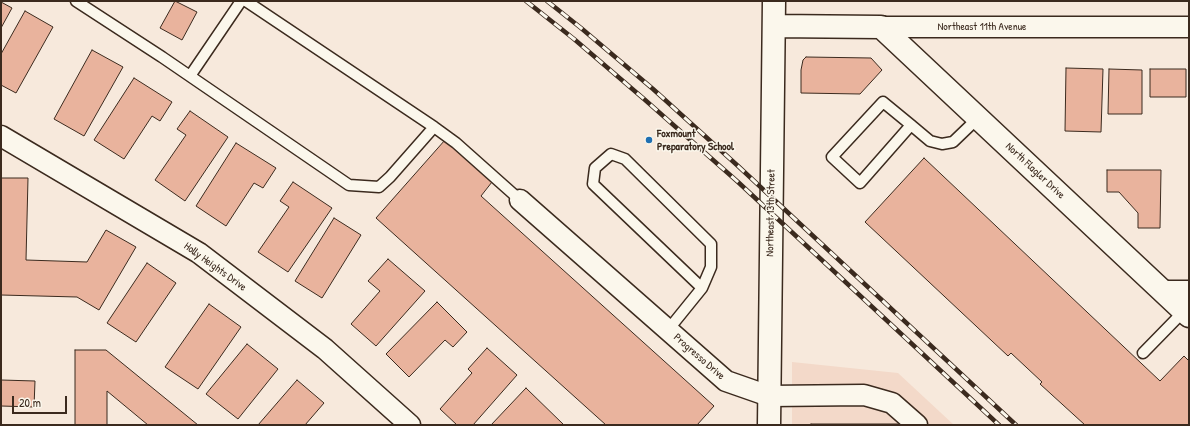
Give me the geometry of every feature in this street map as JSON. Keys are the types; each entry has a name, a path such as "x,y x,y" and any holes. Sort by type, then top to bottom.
{"street":[{"name":"Northeast 13th Street","path":"769,425 768,396 774,1"},
{"name":"Northeast 11th Avenue","path":"774,26 1189,27"},
{"name":"North Flagler Drive","path":"881,27 1163,291 1187,306"},
{"name":"Holly Heights Drive","path":"1,136 199,252 324,348 410,425"},
{"name":"Progresso Drive","path":"520,200 726,381 768,396 864,395 892,403 917,425"}],"lane":[{"path":"76,1 190,76 349,185 379,188 434,128"},
{"path":"190,76 241,1"},
{"path":"246,1 456,143 520,200"},
{"path":"911,125 860,183 832,158 883,102 911,125 930,141 942,144 953,142 978,118"},
{"path":"668,330 702,288 711,267 711,244 625,159 611,154 595,168 593,184 702,288"},
{"path":"1143,353 1187,306"}],"shaded area":[{"path":"792,362 898,373 954,425 792,425"}],"building":[{"path":"175,1 197,12 182,40 160,28"},
{"path":"1,2 12,8 1,28"},
{"path":"25,11 53,27 16,93 1,85 1,54"},
{"path":"92,50 123,67 84,136 54,119"},
{"path":"806,57 871,58 882,70 860,94 801,93 801,70 803,60"},
{"path":"1066,68 1103,69 1101,132 1065,131"},
{"path":"1109,69 1142,70 1142,114 1108,114"},
{"path":"1150,69 1186,69 1186,97 1150,97"},
{"path":"134,78 172,102 160,121 152,116 124,159 94,140"},
{"path":"190,111 228,137 185,201 155,180 186,135 177,129"},
{"path":"445,140 492,182 481,196 714,406 697,425 606,425 376,218"},
{"path":"236,143 276,168 263,188 254,183 226,226 196,206"},
{"path":"924,158 1160,381 1184,356 1189,361 1189,425 1085,425 1040,384 1042,382 1011,353 1008,356 865,222"},
{"path":"1107,170 1161,170 1160,228 1138,228 1138,213 1119,192 1107,192"},
{"path":"1,178 28,178 26,260 87,262 106,230 136,247 99,310 77,297 1,295"},
{"path":"293,182 332,208 288,272 258,252 289,207 280,201"},
{"path":"334,218 361,235 322,298 295,281"},
{"path":"388,259 425,291 376,346 351,324 380,291 368,281"},
{"path":"147,263 176,283 136,342 107,323"},
{"path":"437,302 467,332 453,347 445,340 409,377 386,354"},
{"path":"209,304 241,327 198,389 165,367"},
{"path":"247,344 278,369 238,419 206,394"},
{"path":"487,348 517,375 473,425 457,425 440,409 472,373 468,369"},
{"path":"75,350 106,350 198,425 148,425 107,391 107,425 75,425"},
{"path":"1,380 35,381 34,407 1,406"},
{"path":"297,380 324,403 305,425 258,425"},
{"path":"526,388 564,425 491,425"},
{"path":"898,424 898,425 811,425"}],"railway":[{"path":"526,1 574,39 738,182 999,425"},
{"path":"547,1 653,89 738,166 1016,425"}],"place":[{"name":"Foxmount Preparatory School","path":"649,140"}]}
